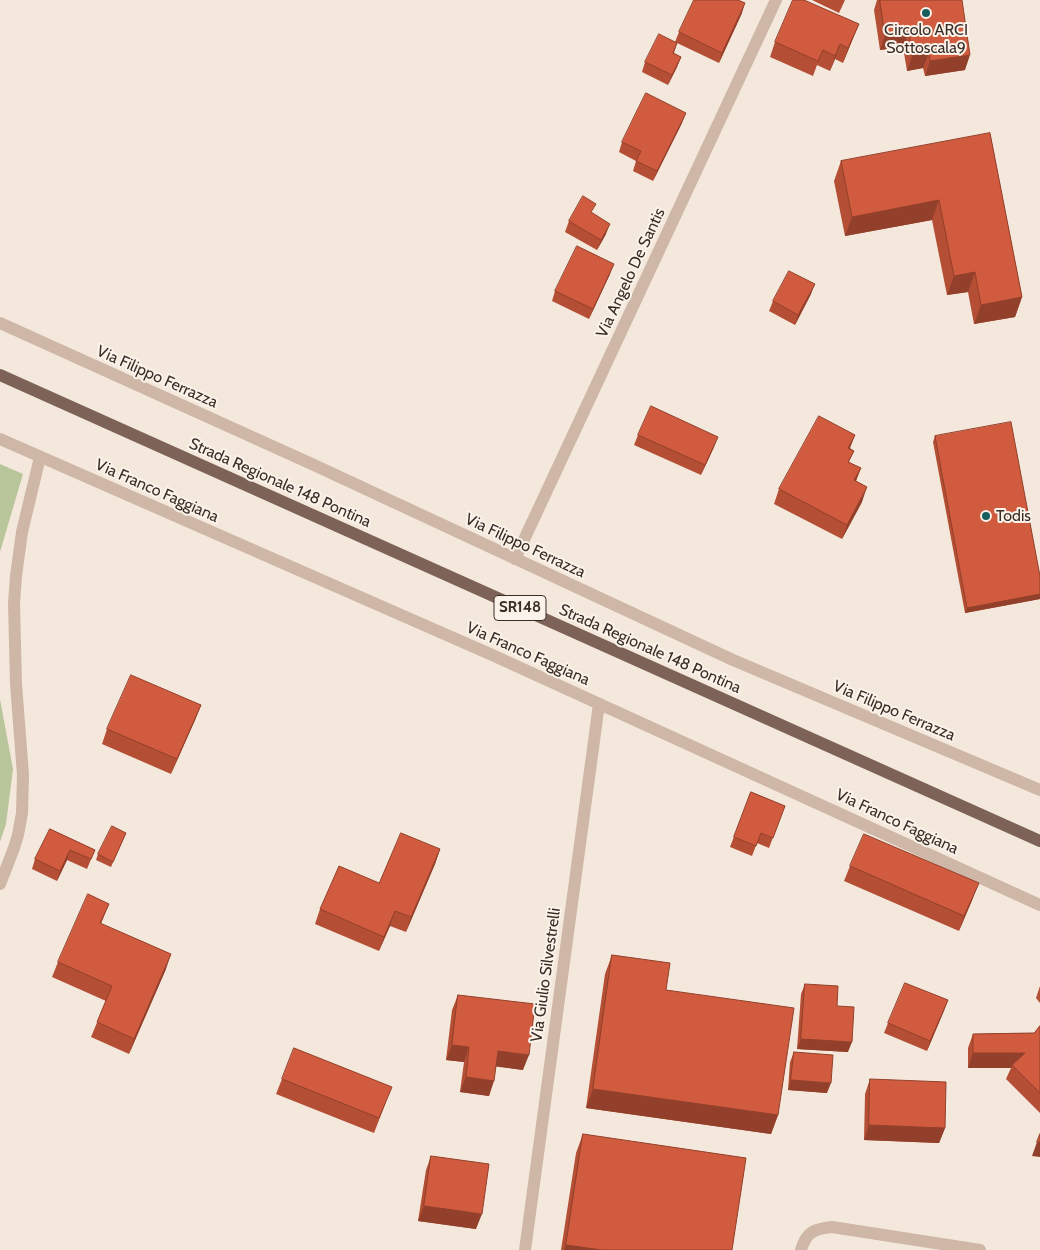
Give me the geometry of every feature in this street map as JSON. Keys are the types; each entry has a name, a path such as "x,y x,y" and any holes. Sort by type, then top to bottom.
{"main road":[{"name":"Strada Regionale 148 Pontina","path":"0,376 1040,841"}],"street":[{"name":"Via Angelo De Santis","path":"516,559 776,0"},
{"name":"Via Filippo Ferrazza","path":"0,323 314,465 733,660 1040,790"},
{"name":"Via Franco Faggiana","path":"0,439 490,654 1040,905"},
{"path":"0,884 11,858 22,813 23,775 16,684 14,603 22,532 40,457"},
{"name":"Via Giulio Silvestrelli","path":"525,1250 599,704"},
{"path":"801,1250 806,1237 813,1231 832,1227 980,1250"}],"green space":[{"path":"0,464 23,474 0,552"},
{"path":"0,699 13,769 6,824 0,842"}],"building":[{"path":"694,0 738,0 745,3 722,53 679,32"},
{"path":"793,0 804,0 859,24 848,48 840,44 835,56 823,50 818,61 775,42"},
{"path":"880,0 962,0 970,55 930,61 929,53 912,56 909,32 885,35"},
{"path":"659,34 677,43 673,53 681,57 672,75 645,62"},
{"path":"646,93 686,113 657,171 636,161 641,151 622,142"},
{"path":"990,133 1022,297 981,305 975,272 954,276 939,200 852,217 841,161"},
{"path":"583,196 596,204 591,212 610,224 601,240 569,221"},
{"path":"577,246 614,264 593,309 555,291"},
{"path":"789,271 815,284 798,315 773,301"},
{"path":"651,406 718,437 705,465 638,435"},
{"path":"819,416 855,435 848,448 854,451 848,462 861,468 854,480 867,487 847,525 779,489"},
{"name":"Todis","path":"1011,422 1040,576 1040,594 967,608 935,436"},
{"path":"131,675 201,705 177,759 107,729"},
{"path":"751,792 785,806 773,838 761,833 756,846 734,837"},
{"path":"112,826 126,833 113,862 98,854"},
{"path":"50,829 95,850 91,859 70,850 60,871 35,859"},
{"path":"401,833 440,849 411,917 395,911 384,937 320,909 339,866 379,883"},
{"path":"864,834 979,883 964,916 850,866"},
{"path":"88,894 109,904 100,923 171,954 134,1039 97,1022 112,986 58,962"},
{"path":"612,955 670,963 666,990 794,1008 778,1115 593,1089"},
{"path":"905,983 948,1000 930,1041 888,1023"},
{"path":"805,984 838,986 837,1006 854,1007 852,1042 801,1039"},
{"path":"458,995 535,1004 529,1055 498,1051 494,1081 466,1077 469,1047 452,1045"},
{"path":"1040,1026 1040,1093 1012,1065 1025,1053 973,1053 973,1034 1034,1033"},
{"path":"294,1048 392,1087 379,1118 282,1079"},
{"path":"794,1052 833,1055 831,1083 791,1080"},
{"path":"870,1079 946,1082 945,1128 869,1125"},
{"path":"583,1134 746,1158 732,1250 602,1250 566,1245"},
{"path":"431,1156 489,1164 482,1214 424,1206"}],"place":[{"name":"Circolo ARCI Sottoscala9","path":"926,13"},
{"name":"Todis","path":"986,516"}]}
